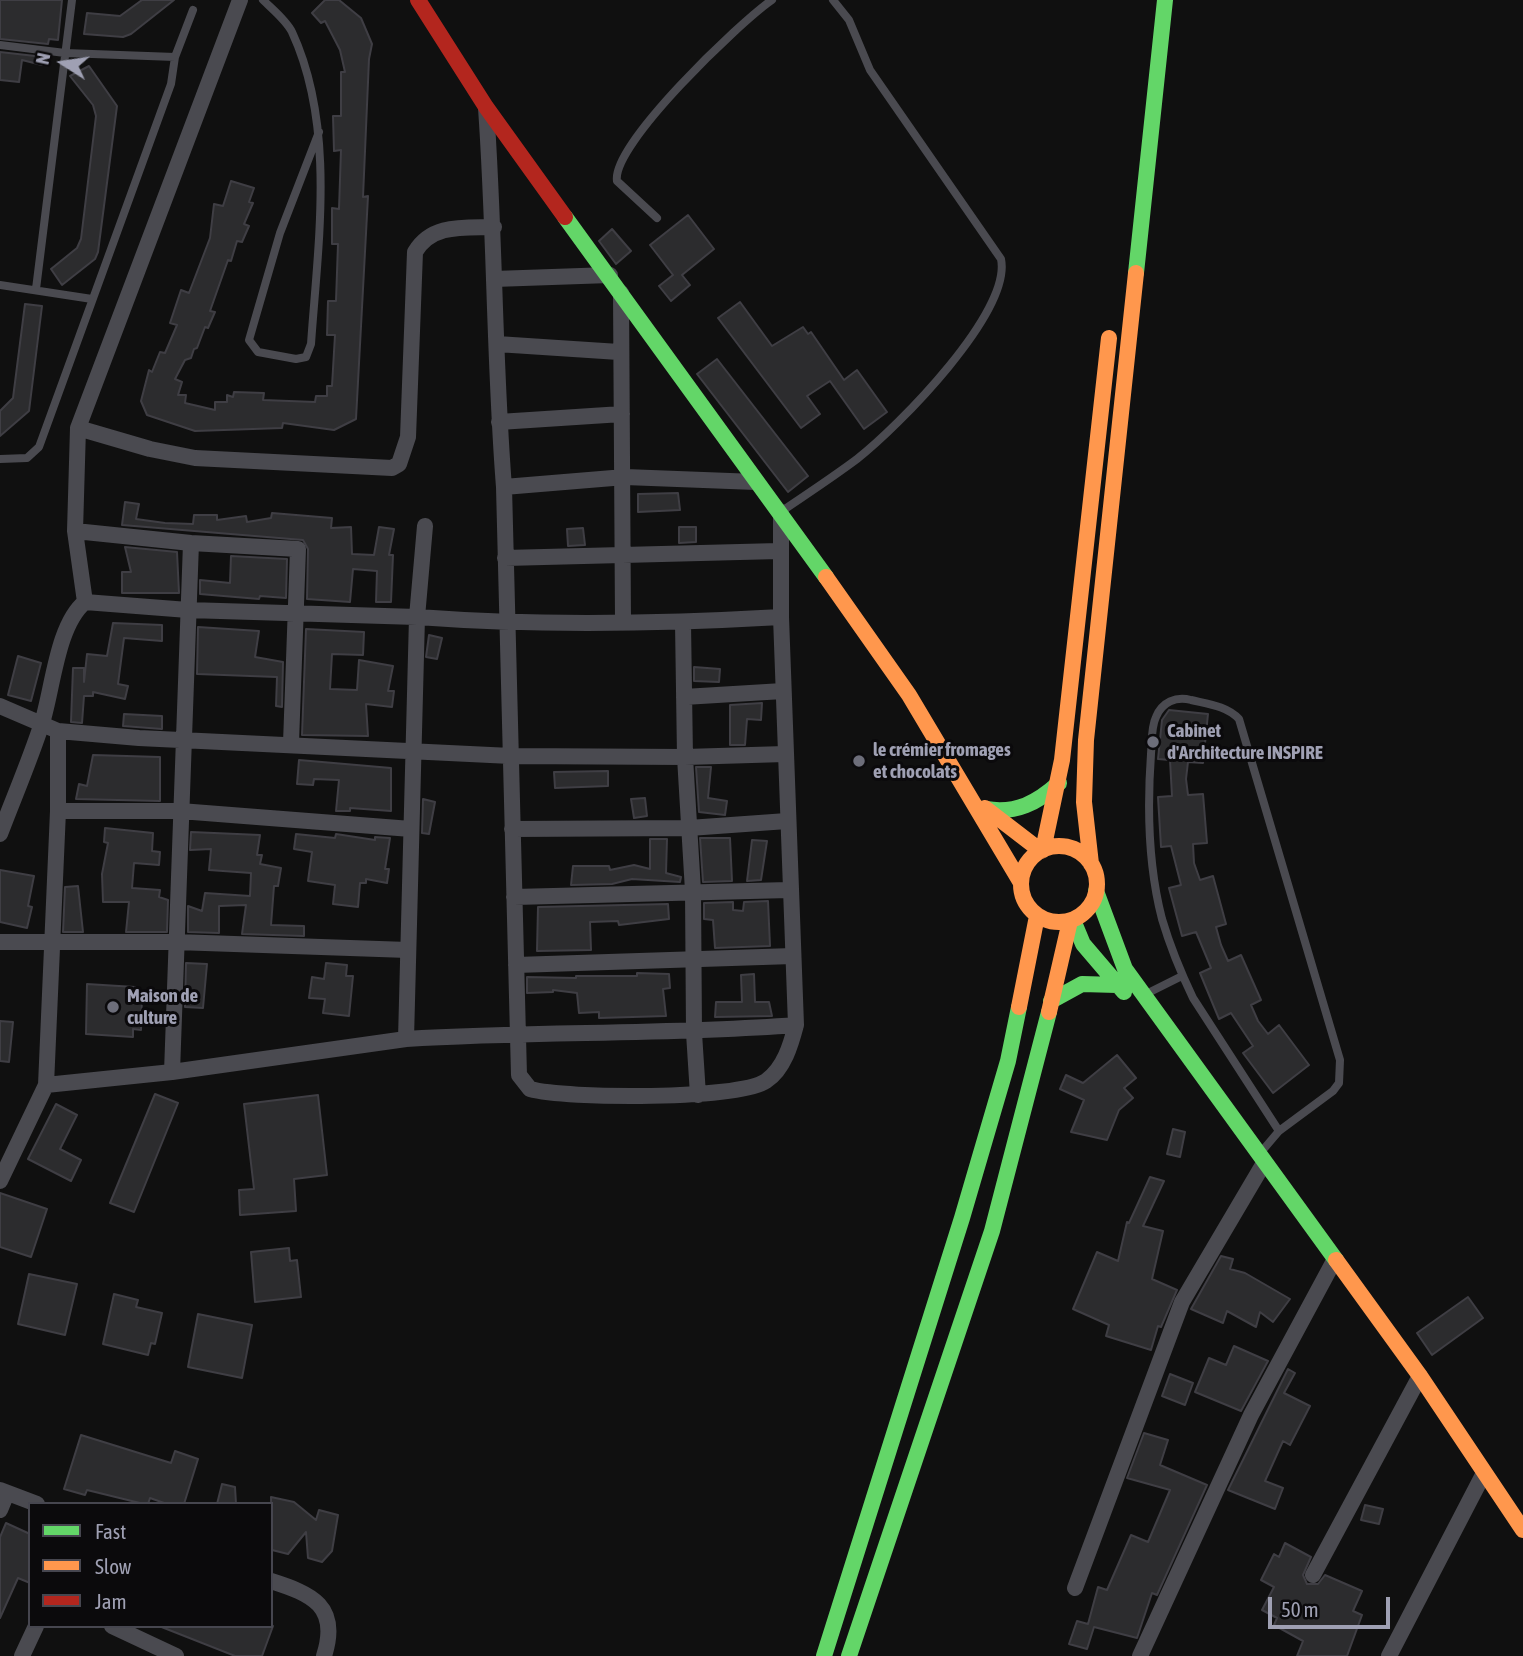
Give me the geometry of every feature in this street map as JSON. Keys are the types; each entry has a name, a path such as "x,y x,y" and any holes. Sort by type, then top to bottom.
{"main road":[{"path":"418,0 486,107 610,275 756,482 781,512 909,695 981,806 1021,883 1025,901 1037,916 1053,922 1071,920 1088,908 1096,891"},
{"path":"1165,0 1086,740 1084,802 1096,891 1125,969 1420,1376 1523,1530"},
{"path":"1042,850 1059,783 1112,318"},
{"path":"981,806 1010,811 1022,809 1044,797 1059,783"},
{"path":"981,806 1042,850"},
{"path":"1021,883 1026,864 1042,850 1056,846 1072,849 1091,864"},
{"path":"824,1656 962,1218 1004,1072 1021,1002 1037,916"},
{"path":"1071,920 1083,944 1118,985 1130,995 1144,996"},
{"path":"849,1656 992,1231 1071,920"},
{"path":"1051,1001 1068,989 1087,983 1118,985"}],"street":[{"path":"85,602 75,531 78,428 240,0"},
{"path":"486,107 494,227 496,344 504,487 517,1032 519,1075 530,1090 698,1095 739,1091 769,1079 784,1061 796,1025 780,617 781,512"},
{"path":"78,428 150,449 195,458 391,468 399,464 408,437 415,252 421,242 435,232 452,228 494,227"},
{"path":"494,279 610,275"},
{"path":"621,293 619,352 625,477 623,622"},
{"path":"496,344 619,352"},
{"path":"499,422 622,414"},
{"path":"504,487 625,477 756,482"},
{"path":"405,1040 416,750 417,617 425,526"},
{"path":"75,531 191,543 298,549 292,743"},
{"path":"172,1072 191,543"},
{"path":"506,558 779,551"},
{"path":"0,834 42,722 68,627 75,611 85,602 188,610 417,617 508,624 683,622 780,617"},
{"path":"683,622 685,757 693,891 694,1033 698,1095"},
{"path":"684,697 783,691"},
{"path":"0,706 58,731 184,739 511,756 685,757 785,754"},
{"path":"0,1181 46,1086 58,811 58,731"},
{"path":"58,811 180,811 411,828"},
{"path":"512,829 689,828 787,821"},
{"path":"514,897 789,890"},
{"path":"0,942 176,942 408,950"},
{"path":"516,965 793,956"},
{"path":"46,1086 172,1072 405,1040 517,1032 694,1033 796,1025"},
{"path":"1075,1588 1182,1302 1261,1159"},
{"path":"1140,1656 1251,1415 1335,1259"},
{"path":"1313,1575 1420,1376"},
{"path":"1389,1656 1484,1473"},
{"path":"0,1510 4,1492 32,1502"},
{"path":"273,1582 314,1597 324,1611 328,1627 324,1656"},
{"path":"22,1656 35,1628"},
{"path":"120,1628 137,1631 175,1656"}],"lane":[{"path":"36,289 72,0"},
{"path":"263,0 291,29 305,71 319,132 319,229 309,353 296,359 258,352 250,345 250,334 280,233 319,132"},
{"path":"657,218 617,181 619,160 682,81 757,10 772,0"},
{"path":"781,512 859,457 949,368 976,332 1003,278 1001,260 870,70 849,20 833,0"},
{"path":"0,459 27,458 38,447 170,84 175,57 193,10"},
{"path":"0,45 65,53 175,57"},
{"path":"0,285 92,299"},
{"path":"1261,1159 1279,1131 1339,1083 1340,1059 1239,719 1226,709 1185,698 1164,704 1154,719 1147,828 1162,917 1182,976 1279,1131"},
{"path":"1144,996 1182,976"}],"building":[{"path":"0,0 62,0 58,40 49,39 48,44 0,39"},
{"path":"142,0 174,0 131,34 123,37 84,34 87,13 120,16"},
{"path":"325,0 339,0 361,18 372,44 369,59 363,197 368,196 356,419 334,430 283,423 282,428 195,431 147,415 141,401 149,370 152,372 160,352 165,353 177,325 170,323 181,290 189,293 210,238 214,204 223,206 231,181 254,188 249,202 253,203 244,224 249,226 242,242 237,241 231,261 228,260 210,311 215,312 208,328 205,327 197,348 191,358 185,360 175,379 182,382 178,395 186,395 185,403 215,410 215,402 227,402 227,395 233,397 234,392 264,393 263,400 315,402 316,396 327,396 327,386 332,386 335,335 327,335 328,301 336,301 338,244 332,244 332,208 339,209 341,150 334,151 333,116 341,116 341,72 345,72 340,50 325,21 321,23 312,13"},
{"path":"0,52 44,57 42,65 22,60 19,82 0,80"},
{"path":"89,66 117,106 98,252 95,259 62,285 51,269 77,248 81,239 96,116 93,105 70,76"},
{"path":"688,215 714,249 682,275 690,285 671,301 659,286 673,275 650,245"},
{"path":"612,229 631,251 616,264 599,241"},
{"path":"740,302 772,346 803,327 808,334 811,332 844,380 857,370 887,412 864,429 830,381 807,396 820,414 801,428 718,318"},
{"path":"25,304 42,306 29,411 0,436 0,411 13,398"},
{"path":"717,359 808,476 788,492 697,374"},
{"path":"678,493 680,510 638,512 638,494"},
{"path":"125,502 139,504 136,519 165,523 193,524 194,515 217,515 217,520 246,516 247,522 271,518 272,513 332,518 331,528 351,527 352,554 374,555 379,527 394,529 389,555 393,555 391,602 376,602 377,571 353,569 350,602 307,599 308,549 303,540 122,525"},
{"path":"679,527 696,527 696,542 679,543"},
{"path":"583,528 585,545 568,546 567,529"},
{"path":"125,547 177,552 179,593 122,593 122,572 131,572"},
{"path":"231,556 287,559 286,598 260,596 259,599 200,594 200,580 230,583"},
{"path":"113,623 162,625 162,641 124,638 118,684 128,686 125,699 93,692 93,696 84,696 82,723 71,722 73,668 84,668 84,682 87,654 107,656"},
{"path":"198,627 259,631 255,657 283,662 282,707 276,706 277,677 197,674"},
{"path":"306,629 364,632 363,655 332,654 330,689 357,690 359,660 393,666 388,691 394,691 392,707 366,704 368,736 302,735"},
{"path":"429,635 442,638 437,659 426,657"},
{"path":"18,656 41,663 31,701 8,695"},
{"path":"694,667 720,669 719,682 694,681"},
{"path":"762,703 761,720 747,719 745,745 730,745 730,705"},
{"path":"1169,710 1208,714 1203,763 1188,762 1186,779 1188,795 1203,794 1207,843 1193,844 1194,863 1200,880 1213,876 1226,924 1216,927 1221,945 1228,961 1241,955 1261,1000 1251,1005 1258,1021 1268,1034 1279,1025 1309,1065 1273,1093 1243,1053 1253,1046 1231,1013 1219,1019 1200,973 1211,968 1196,932 1182,936 1169,888 1181,885 1171,846 1161,847 1158,797 1172,796 1170,760 1158,759 1162,720"},
{"path":"124,714 162,716 162,729 123,726"},
{"path":"93,755 160,757 160,801 76,799 79,784 87,786"},
{"path":"299,760 391,768 391,811 350,808 350,811 336,811 339,780 314,779 313,785 297,784"},
{"path":"696,767 711,767 708,798 727,801 725,815 699,812"},
{"path":"608,771 608,786 555,788 554,772"},
{"path":"645,798 647,816 634,818 631,799"},
{"path":"423,799 435,802 429,834 422,833"},
{"path":"105,828 153,833 152,851 160,852 159,865 134,863 132,888 160,890 159,897 168,900 167,932 126,932 129,902 103,902 102,874 108,843 104,842"},
{"path":"191,832 260,835 257,855 262,855 260,864 281,868 278,886 274,886 271,925 304,926 304,936 242,934 246,905 219,906 219,933 188,932 188,906 202,911 205,893 250,896 251,873 209,870 211,849 190,850"},
{"path":"296,834 335,838 336,834 375,840 375,837 390,838 385,869 389,869 387,883 366,879 366,883 360,883 358,907 333,904 335,885 308,881 312,852 294,849"},
{"path":"700,838 730,838 732,881 703,882"},
{"path":"650,839 667,839 666,873 681,877 680,882 632,879 612,884 571,885 573,866 609,866 610,870 634,865 650,869"},
{"path":"752,840 767,841 761,880 747,881"},
{"path":"0,870 34,876 28,906 32,907 27,928 0,922"},
{"path":"78,886 83,932 63,932 65,887"},
{"path":"768,901 770,946 715,948 713,920 704,919 704,903 733,902 733,910 743,911 744,902"},
{"path":"668,904 669,919 619,925 618,921 590,922 591,950 537,951 538,907"},
{"path":"186,963 207,964 203,1008 185,1007"},
{"path":"326,963 347,965 346,976 353,976 349,1016 323,1013 325,999 309,998 312,977 324,979"},
{"path":"637,973 669,974 670,988 663,989 666,1016 599,1018 599,1012 579,1013 577,993 553,990 527,993 527,977 637,976"},
{"path":"754,974 755,1002 769,1002 772,1016 715,1017 716,1002 742,1002 741,975"},
{"path":"87,984 135,987 135,994 142,995 141,1030 133,1029 133,1037 86,1034"},
{"path":"0,1021 13,1022 9,1062 0,1061"},
{"path":"1117,1055 1136,1078 1124,1088 1133,1098 1119,1110 1107,1140 1071,1132 1084,1100 1060,1089 1066,1075 1083,1083"},
{"path":"155,1094 178,1103 134,1212 110,1203"},
{"path":"318,1095 327,1175 294,1179 296,1211 240,1215 239,1190 254,1189 244,1104"},
{"path":"56,1104 77,1115 60,1149 81,1160 71,1181 28,1159"},
{"path":"1173,1129 1185,1132 1180,1157 1167,1154"},
{"path":"1150,1177 1164,1181 1143,1226 1163,1231 1152,1279 1177,1290 1161,1327 1158,1326 1151,1350 1106,1336 1109,1325 1073,1309 1097,1252 1118,1261 1127,1222 1129,1223"},
{"path":"0,1193 47,1209 31,1257 0,1247"},
{"path":"289,1248 290,1261 297,1260 301,1297 255,1302 251,1252"},
{"path":"1221,1256 1233,1259 1230,1269 1245,1273 1290,1299 1273,1322 1260,1312 1256,1327 1227,1311 1223,1323 1191,1309"},
{"path":"29,1274 77,1284 65,1335 18,1324"},
{"path":"114,1294 138,1300 136,1307 162,1313 155,1344 151,1343 148,1355 103,1344"},
{"path":"1468,1297 1483,1318 1432,1355 1417,1333"},
{"path":"198,1314 252,1325 242,1378 188,1367"},
{"path":"1234,1346 1268,1361 1241,1411 1195,1392 1209,1358 1226,1365"},
{"path":"1288,1369 1295,1373 1284,1393 1310,1406 1290,1445 1283,1441 1265,1481 1283,1488 1275,1509 1228,1490"},
{"path":"1170,1374 1193,1383 1185,1405 1162,1396"},
{"path":"1144,1433 1168,1440 1160,1465 1207,1485 1157,1595 1152,1593 1137,1638 1094,1627 1087,1649 1069,1644 1077,1621 1088,1624 1098,1587 1107,1590 1131,1535 1148,1542 1170,1490 1127,1478"},
{"path":"81,1435 171,1463 175,1451 198,1459 185,1502 161,1502 150,1498 149,1502 136,1502 87,1490 85,1495 64,1489"},
{"path":"222,1484 235,1487 236,1502 218,1502"},
{"path":"271,1497 294,1502 316,1520 319,1510 338,1515 332,1551 322,1562 308,1558 306,1532 288,1554 273,1550"},
{"path":"1365,1505 1383,1509 1379,1524 1361,1520"},
{"path":"6,1523 28,1533 28,1582 18,1578 0,1618 0,1537"},
{"path":"1285,1543 1311,1557 1303,1575 1307,1584 1318,1584 1325,1575 1362,1591 1353,1611 1362,1615 1347,1656 1297,1656 1303,1641 1274,1625 1277,1618 1262,1610 1274,1587 1261,1580 1274,1554 1279,1557"},
{"path":"164,1628 272,1628 262,1656 235,1656"}],"traffic: fast":[{"path":"1136,273 1165,0"},
{"path":"565,217 826,577"},
{"path":"986,809 1007,810 1026,805 1059,783"},
{"path":"1096,891 1125,969 1336,1260"},
{"path":"1073,920 1083,944 1124,992"},
{"path":"1051,1001 1082,984 1117,985"},
{"path":"824,1656 962,1218 1008,1061 1019,1007"},
{"path":"849,1656 992,1231 1049,1012"}],"traffic: slow":[{"path":"1091,864 1084,802 1086,740 1136,273"},
{"path":"1043,850 1062,760 1109,338"},
{"path":"826,577 909,695 1021,883"},
{"path":"985,808 1041,851"},
{"path":"1059,846 1074,849 1086,857 1094,869 1097,884 1094,899 1086,911 1074,919 1059,922 1044,919 1032,911 1024,899 1021,884 1024,869 1032,857 1044,849 1059,846"},
{"path":"1019,1007 1037,916"},
{"path":"1049,1012 1070,921"},
{"path":"1336,1260 1420,1376 1523,1530"}],"traffic: jam":[{"path":"418,0 486,107 565,217"}],"place":[{"name":"Cabinet d'Architecture INSPIRE","path":"1153,742"},
{"name":"le crémier fromages et chocolats","path":"859,761"},
{"name":"Maison de culture","path":"113,1007"}]}
